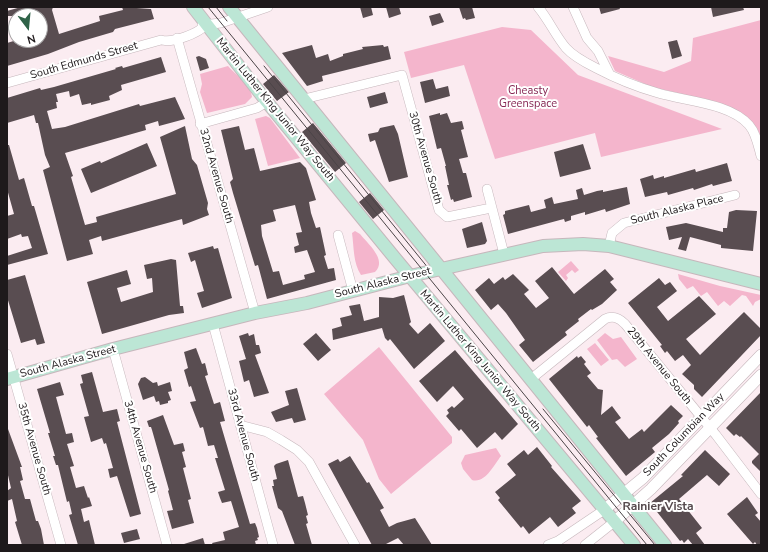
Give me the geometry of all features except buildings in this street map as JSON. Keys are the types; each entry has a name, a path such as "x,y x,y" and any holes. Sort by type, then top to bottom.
{"main road":[{"name":"Martin Luther King Junior Way South","path":"193,7 267,102 634,545"},
{"path":"229,7 665,545"},
{"name":"South Alaska Street","path":"10,378 113,349 213,324 307,303 442,268 543,246 567,244 609,246 761,284"}],"street":[{"name":"South Edmunds Street","path":"161,40 164,36 196,25 206,25 238,18 268,7"},
{"path":"538,7 566,48 596,68 658,94 703,103 729,112 743,119 750,126 755,135 761,156"},
{"path":"572,7 587,38 598,51 609,73"},
{"name":"South Edmunds Street","path":"7,83 161,40 167,41 201,30 206,25"},
{"name":"32nd Avenue South","path":"177,38 200,124 255,314"},
{"name":"30th Avenue South","path":"304,99 402,75 439,210 447,218 491,208"},
{"path":"200,124 257,108 267,102"},
{"path":"487,189 504,254"},
{"name":"South Alaska Place","path":"609,246 612,233 624,223 735,195"},
{"path":"338,235 353,291"},
{"name":"29th Avenue South","path":"532,379 602,321 613,316 621,320 710,428 761,494"},
{"name":"33rd Avenue South","path":"213,324 273,545"},
{"name":"34th Avenue South","path":"113,349 167,545"},
{"name":"35th Avenue South","path":"7,354 10,378 62,545"},
{"name":"South Columbian Way","path":"604,510 643,478 761,355"},
{"name":"South Columbian Way","path":"614,522 651,489 761,375"},
{"path":"240,425 267,432 297,450 309,462 355,545"},
{"path":"548,545 558,541 604,510"},
{"path":"585,545 614,522"}],"green space":[{"path":"761,20 761,137 756,127 703,99 652,87 615,71 608,56 664,72 691,61 693,38"},
{"name":"Cheasty Greenspace","path":"502,27 531,30 578,75 722,129 601,157 595,133 495,159 464,65 411,78 404,52"},
{"path":"228,66 246,84 252,97 245,104 207,113 200,92 202,84 200,74"},
{"path":"266,116 270,118 300,158 268,166 255,119"},
{"path":"355,231 360,234 378,257 378,267 375,272 361,275 358,270 355,260 352,233"},
{"path":"571,261 579,270 575,273 572,270 566,275 568,278 566,281 558,272"},
{"path":"678,274 720,286 761,295 761,299 755,302 753,306 746,296 742,295 730,306 724,301 718,306 707,292 701,296 693,286 687,289 679,279"},
{"path":"605,333 613,339 621,337 637,359 625,367 617,359 612,360 597,340"},
{"path":"595,343 609,360 601,366 587,349"},
{"path":"379,347 452,437 452,443 391,494 379,479 363,440 324,394"},
{"path":"496,448 501,456 489,473 481,479 472,480 463,469 461,463 465,455"}],"tram line":[{"path":"208,7 647,545"},
{"path":"216,7 227,21"},
{"path":"264,66 429,269"},
{"path":"543,409 655,545"}],"district":[{"name":"Rainier Vista","path":"658,507"}]}
